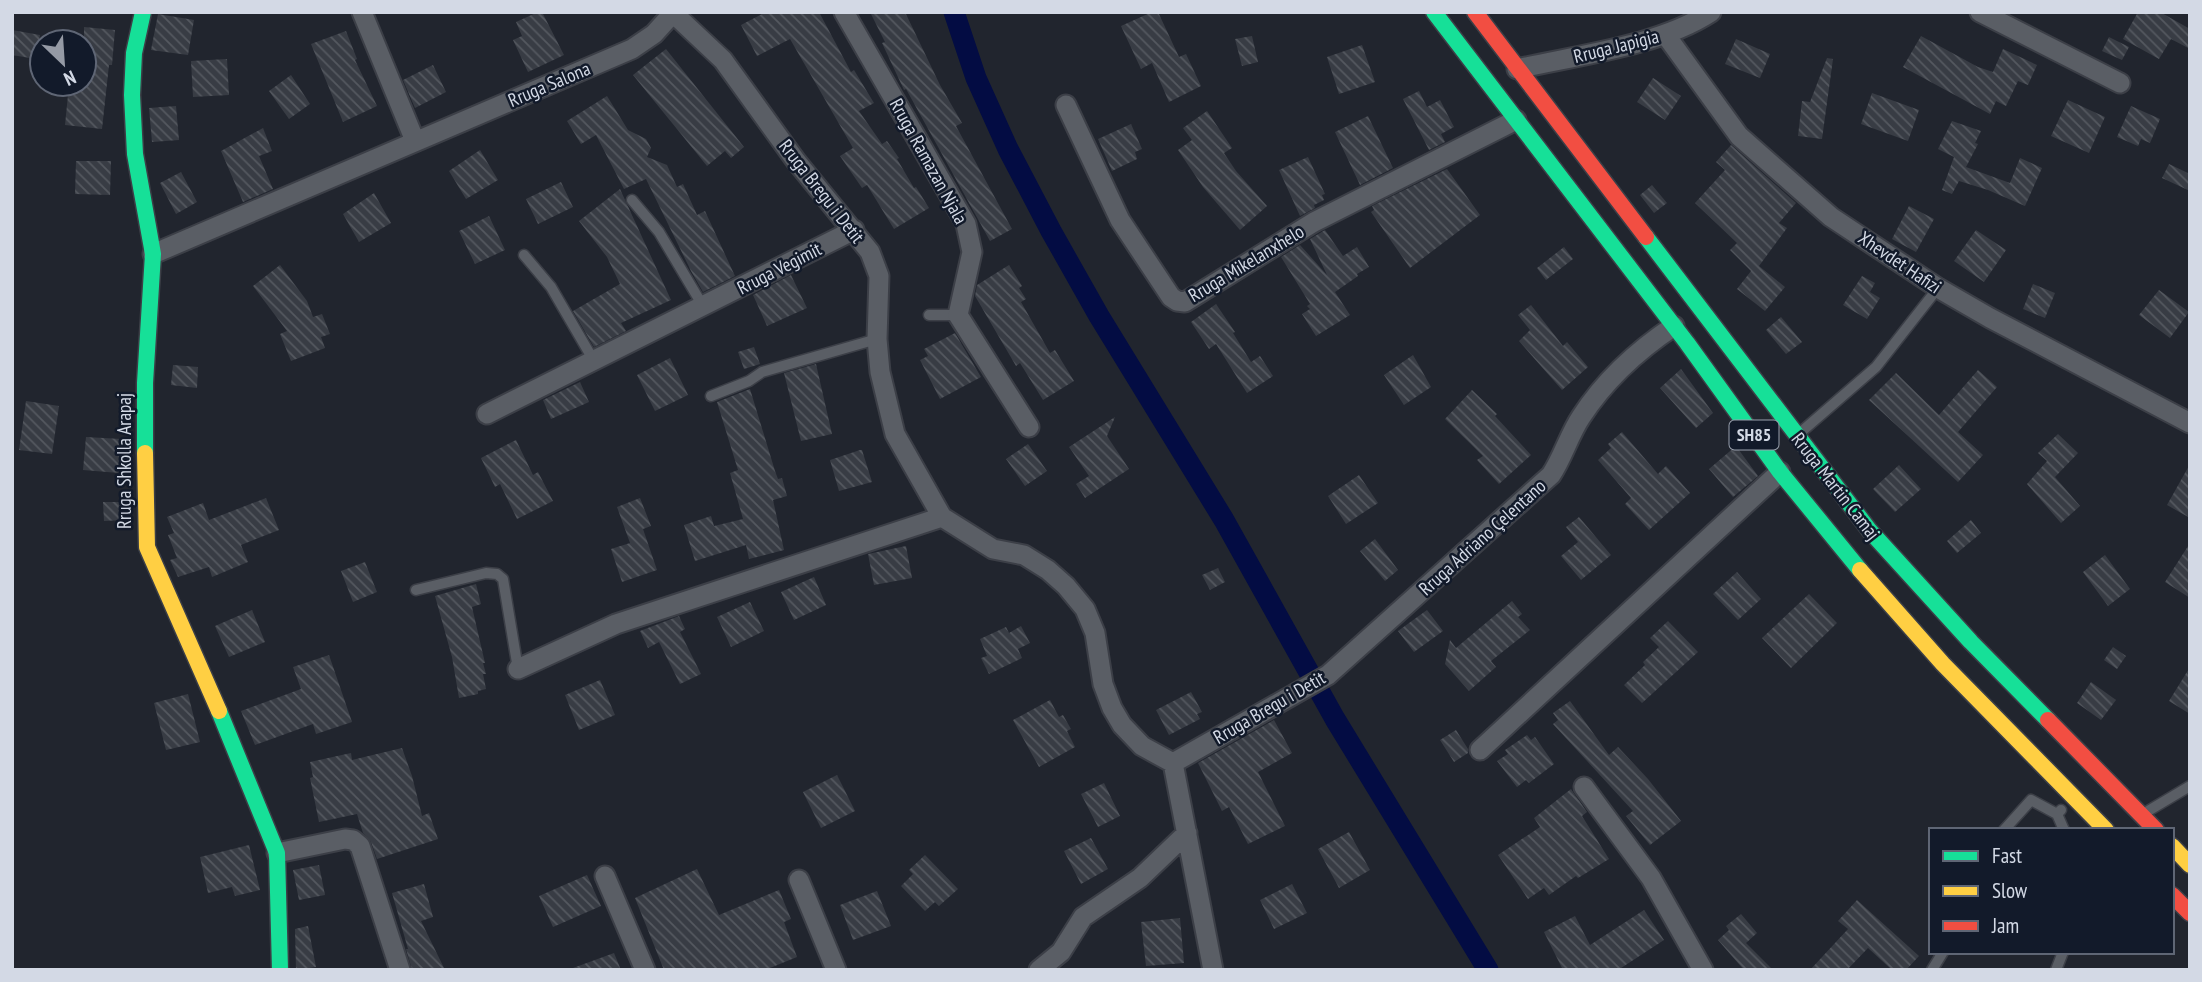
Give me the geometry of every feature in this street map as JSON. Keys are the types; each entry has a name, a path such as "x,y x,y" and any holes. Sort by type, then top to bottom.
{"main road":[{"name":"Rruga Shkolla Arapaj","path":"143,12 134,53 132,95 135,154 153,254 145,383 147,547 205,677 277,853 280,970"},
{"name":"Rruga Martin Camaj","path":"1434,12 1674,326 1780,472 1898,615 2104,828"},
{"name":"Rruga Martin Camaj","path":"1475,12 1870,531 1971,642 2154,828"},
{"path":"2174,848 2190,865"},
{"path":"2174,897 2190,913"}],"street":[{"path":"362,12 415,142"},
{"name":"Rruga Salona","path":"153,254 632,48 654,34 673,12"},
{"name":"Rruga Bregu i Detit","path":"673,12 723,60 796,161 870,252 879,276 877,339 880,372 895,434 943,517 993,549 1024,555 1048,570 1066,586 1084,609 1095,633 1103,684 1117,717 1142,746 1173,763 1328,675 1360,645"},
{"name":"Rruga Ramazan Njala","path":"844,12 966,224 972,252 958,315"},
{"name":"Rruga Japigia","path":"1517,69 1665,34 1698,21 1711,12"},
{"path":"1980,12 2120,83"},
{"name":"Xhevdet Hafizi","path":"1665,34 1739,136 1831,217 1938,288 2002,325 2190,423"},
{"name":"Rruga Mikelanxhelo","path":"1066,105 1120,220 1171,297 1185,302 1314,222 1516,120"},
{"name":"Rruga Vegimit","path":"487,414 854,230"},
{"path":"958,315 1029,427"},
{"name":"Rruga Adriano Çelentano","path":"1360,645 1551,475 1581,417 1608,382 1645,346 1674,326"},
{"name":"Rruga Martin Camaj","path":"1479,750 1780,472"},
{"path":"518,669 616,624 943,517"},
{"path":"1173,763 1213,970"},
{"path":"1584,787 1651,878 1703,970"},
{"path":"1039,970 1061,951 1083,917 1140,878 1187,833"},
{"path":"277,853 345,839 353,840 359,846 400,970"},
{"path":"605,876 645,970"},
{"path":"799,880 836,970"}],"lane":[{"path":"632,200 659,232 703,306"},
{"path":"524,255 551,287 594,361"},
{"path":"1796,436 1876,367 1938,288"},
{"path":"929,315 958,315"},
{"path":"711,396 749,381 762,372 877,339"},
{"path":"416,590 486,573 497,574 502,579 518,669"},
{"path":"2141,815 2190,786"},
{"path":"2057,814 2075,798"},
{"path":"2006,828 2031,800 2057,814 2063,828"},
{"path":"1932,970 1942,954"}],"building":[{"path":"542,12 564,55 528,72 513,40 522,36 516,22"},
{"path":"766,12 819,12 851,72 854,70 874,103 859,111 882,144 887,141 929,208 894,229 867,185 862,188 840,156 853,148 790,39 757,56 741,25"},
{"path":"870,12 905,12 940,85 962,123 956,126 1012,229 990,241 906,89 904,90"},
{"path":"1152,12 1158,12 1179,57 1186,54 1201,86 1169,102 1152,63 1141,69 1121,26"},
{"path":"2138,12 2160,12 2190,29 2190,49 2171,39 2159,59 2123,39"},
{"path":"158,14 194,20 188,55 151,50"},
{"path":"98,28 115,30 102,129 65,125 68,98 98,98"},
{"path":"12,30 28,33 28,58 12,55"},
{"path":"346,31 357,59 355,60 377,106 343,122 311,44"},
{"path":"1252,36 1258,62 1242,66 1235,39"},
{"path":"1921,36 1978,67 1993,72 2003,49 2037,65 2028,85 2018,81 2006,106 1996,101 1990,114 1903,67"},
{"path":"2109,37 2129,47 2122,60 2102,51"},
{"path":"1736,39 1770,54 1760,78 1725,64"},
{"path":"1362,45 1375,82 1339,94 1327,57"},
{"path":"666,49 744,147 731,158 725,151 707,166 633,75"},
{"path":"1827,58 1833,59 1822,139 1798,136 1802,101 1810,102"},
{"path":"227,59 229,95 193,97 191,61"},
{"path":"433,65 446,92 415,108 403,80"},
{"path":"291,75 310,104 289,119 269,91"},
{"path":"1653,78 1681,96 1665,120 1637,102"},
{"path":"1419,91 1427,107 1440,100 1454,127 1441,134 1445,142 1429,150 1403,99"},
{"path":"1872,93 1919,110 1908,141 1861,124"},
{"path":"607,96 628,130 646,139 651,148 647,157 667,165 677,187 683,184 697,215 705,211 735,276 703,292 646,179 624,189 596,135 581,144 567,121"},
{"path":"2068,100 2105,117 2089,153 2051,136"},
{"path":"176,106 179,140 152,142 149,108"},
{"path":"2131,106 2160,119 2150,143 2141,139 2138,146 2117,137"},
{"path":"1207,111 1232,148 1224,153 1267,206 1240,230 1203,187 1178,150 1192,140 1183,128"},
{"path":"1368,116 1393,168 1360,185 1335,132"},
{"path":"1952,121 1981,131 1975,143 1978,144 1966,167 2010,183 2020,158 2042,168 2025,206 1959,181 1952,194 1942,190 1954,157 1938,149"},
{"path":"1131,124 1142,149 1135,152 1137,159 1112,171 1098,139"},
{"path":"263,128 272,151 259,156 273,189 243,202 221,151"},
{"path":"1731,145 1796,203 1779,223 1787,228 1759,266 1785,287 1765,311 1737,289 1751,271 1730,250 1737,243 1695,203 1725,170 1716,162"},
{"path":"480,150 498,180 466,199 449,171"},
{"path":"1308,157 1325,194 1322,195 1324,200 1314,205 1315,208 1300,216 1279,170"},
{"path":"76,161 111,161 110,195 75,194"},
{"path":"2169,164 2190,174 2190,191 2162,178"},
{"path":"1447,169 1480,215 1410,268 1371,212 1374,210 1372,206"},
{"path":"181,172 197,202 176,214 160,183"},
{"path":"561,182 573,207 538,224 526,199"},
{"path":"1652,185 1667,203 1654,213 1640,195"},
{"path":"620,189 671,300 621,323 626,331 594,347 573,311 620,284 607,257 579,221"},
{"path":"374,193 391,223 359,242 343,214"},
{"path":"1909,206 1934,219 1916,252 1892,239"},
{"path":"489,216 505,250 475,264 459,231"},
{"path":"1325,230 1343,256 1357,247 1369,267 1335,292 1350,315 1316,336 1302,314 1310,309 1307,306 1310,304 1281,257 1300,245 1327,275 1310,239"},
{"path":"1976,230 2006,250 1984,282 1954,261"},
{"path":"1564,247 1573,259 1546,280 1537,268"},
{"path":"280,265 307,301 313,317 322,314 330,334 321,337 325,348 291,361 280,334 287,331 253,286"},
{"path":"1009,265 1022,286 1019,288 1026,299 1021,302 1050,353 1055,350 1074,381 1043,400 1020,363 1016,366 975,296 977,285"},
{"path":"791,275 807,308 767,326 753,295"},
{"path":"1862,276 1875,283 1870,292 1880,298 1867,319 1843,305"},
{"path":"2033,284 2055,293 2045,318 2023,309"},
{"path":"2159,290 2189,312 2170,338 2139,315"},
{"path":"1216,304 1251,362 1260,356 1273,376 1247,393 1216,344 1209,349 1191,322"},
{"path":"1531,305 1563,346 1567,342 1588,367 1562,390 1519,341 1530,330 1518,315"},
{"path":"1781,317 1802,342 1786,354 1766,330"},
{"path":"955,333 981,377 940,399 920,360 928,356 924,349"},
{"path":"754,347 760,364 744,369 738,352"},
{"path":"1413,355 1431,387 1404,405 1384,375"},
{"path":"670,358 688,395 655,411 637,375"},
{"path":"816,364 832,434 801,441 784,373"},
{"path":"173,365 198,367 197,388 171,385"},
{"path":"1681,369 1713,413 1696,428 1660,388"},
{"path":"1978,370 1997,387 1958,432 1983,455 1958,482 1869,400 1896,373 1939,415"},
{"path":"580,382 589,402 551,419 543,400"},
{"path":"750,389 775,471 778,479 782,478 787,496 773,500 784,550 749,559 746,545 695,561 684,525 711,516 714,526 743,519 730,473 738,470 717,402"},
{"path":"1472,390 1497,414 1495,416 1531,455 1499,484 1477,460 1483,456 1445,419"},
{"path":"26,401 59,406 52,454 19,450"},
{"path":"1115,417 1107,436 1129,469 1085,498 1076,484 1089,476 1069,447"},
{"path":"1622,432 1658,474 1666,466 1690,493 1649,530 1625,504 1631,498 1598,460 1611,448 1608,444"},
{"path":"2058,434 2078,453 2055,477 2080,506 2061,523 2027,484 2047,461 2038,453"},
{"path":"86,437 121,439 121,444 129,445 128,462 119,461 119,473 83,470"},
{"path":"516,440 533,475 538,472 553,501 517,519 500,484 495,487 481,458"},
{"path":"1028,444 1047,471 1025,486 1006,459"},
{"path":"1736,446 1758,476 1733,497 1709,469"},
{"path":"860,450 872,482 839,491 830,460"},
{"path":"2190,464 2190,518 2167,505"},
{"path":"1899,465 1921,489 1895,512 1873,489"},
{"path":"1359,475 1378,503 1346,524 1328,496"},
{"path":"266,498 279,530 241,545 248,562 212,577 209,567 178,577 170,560 177,558 168,535 174,533 167,517 203,503 209,520"},
{"path":"640,498 651,526 643,529 657,570 622,582 611,549 630,543 617,507"},
{"path":"103,502 127,502 127,520 104,521"},
{"path":"1579,517 1611,555 1581,580 1561,556 1578,542 1566,527"},
{"path":"1971,520 1981,533 1957,553 1947,541"},
{"path":"1375,539 1398,570 1385,581 1360,551"},
{"path":"2190,543 2190,598 2165,582"},
{"path":"906,546 912,578 874,585 868,554"},
{"path":"2105,555 2130,589 2108,606 2083,572"},
{"path":"365,562 377,592 353,602 341,571"},
{"path":"1218,568 1225,582 1210,590 1202,575"},
{"path":"1737,572 1761,599 1738,620 1713,594"},
{"path":"814,577 826,605 794,620 781,592"},
{"path":"476,584 481,604 472,607 485,663 486,674 483,674 486,689 478,691 478,694 459,698 452,657 435,596"},
{"path":"1809,594 1837,623 1791,668 1762,638"},
{"path":"1512,601 1522,614 1518,617 1530,630 1491,661 1496,667 1469,691 1445,664 1450,640 1456,648"},
{"path":"750,602 764,631 731,647 717,617"},
{"path":"252,610 265,642 229,657 215,626"},
{"path":"1427,610 1443,631 1414,652 1398,631"},
{"path":"679,616 685,629 680,632 701,674 680,684 659,642 648,648 640,631"},
{"path":"1668,621 1698,652 1642,703 1624,685 1659,647 1650,638"},
{"path":"1021,626 1030,643 1018,649 1022,658 989,674 981,658 987,656 980,639 1006,627 1009,633"},
{"path":"2113,647 2126,656 2117,669 2104,660"},
{"path":"329,655 352,722 316,734 313,724 255,745 241,711 301,689 293,667"},
{"path":"2190,667 2190,714 2169,701"},
{"path":"600,680 615,715 579,730 565,695"},
{"path":"2091,682 2116,700 2101,720 2077,703"},
{"path":"1191,692 1202,712 1197,714 1200,719 1169,735 1156,710"},
{"path":"188,694 200,742 166,750 154,703"},
{"path":"1050,700 1059,717 1063,715 1071,729 1067,731 1075,747 1039,767 1013,720"},
{"path":"1570,701 1609,755 1618,747 1681,821 1650,845 1626,816 1633,811 1553,724 1558,720 1553,713"},
{"path":"1274,720 1292,753 1258,772 1285,826 1248,844 1229,807 1222,811 1198,763"},
{"path":"1456,730 1468,753 1454,762 1440,740"},
{"path":"1527,735 1531,740 1535,737 1554,764 1529,783 1526,780 1517,787 1497,761 1508,754 1505,750"},
{"path":"402,748 422,816 429,813 438,839 377,859 371,842 363,833 357,814 319,822 310,778 313,777 310,762 351,753 352,760"},
{"path":"837,775 855,811 821,828 803,792"},
{"path":"1104,783 1120,816 1098,827 1081,794"},
{"path":"1571,789 1587,812 1582,816 1609,859 1578,878 1576,876 1549,895 1544,888 1528,899 1498,855 1540,827 1534,818"},
{"path":"1349,832 1370,870 1339,888 1318,849"},
{"path":"1091,838 1108,869 1081,884 1064,851"},
{"path":"249,845 260,890 235,896 232,887 208,893 200,857"},
{"path":"925,855 958,889 939,906 935,902 925,911 901,886 913,874 909,870"},
{"path":"319,865 325,895 299,900 293,870"},
{"path":"697,869 719,915 779,890 791,919 784,922 797,957 765,970 664,970 635,898"},
{"path":"587,875 601,906 553,927 539,896"},
{"path":"424,884 433,917 421,921 445,970 412,970 392,893"},
{"path":"1292,884 1307,913 1274,929 1260,900"},
{"path":"877,891 891,926 853,940 840,905"},
{"path":"1857,900 1919,956 1906,970 1892,970 1868,948 1847,970 1810,970 1848,929 1838,921"},
{"path":"1644,910 1664,940 1618,970 1563,970 1544,932 1575,916 1590,945"},
{"path":"1741,914 1757,933 1746,943 1773,970 1744,970 1718,940 1729,930 1726,926"},
{"path":"1180,918 1184,963 1146,966 1141,922"},
{"path":"308,926 316,967 296,970 295,929"},
{"path":"614,953 621,970 573,970 573,968"}],"waterway":[{"path":"954,12 976,78 1008,149 1051,231 1099,316 1224,520 1335,719 1488,970"}],"traffic: fast":[{"path":"143,12 134,53 132,95 135,154 153,254 145,383 145,453"},
{"path":"1434,12 1687,343 1780,472 1860,570"},
{"path":"1646,237 1870,531 1971,642 2048,720"},
{"path":"219,711 277,853 280,970"}],"traffic: slow":[{"path":"145,453 147,547 219,711"},
{"path":"1860,570 1943,664 2104,828"},
{"path":"2174,848 2190,865"}],"traffic: jam":[{"path":"1475,12 1646,237"},
{"path":"2048,720 2154,828"},
{"path":"2174,897 2190,913"}]}
